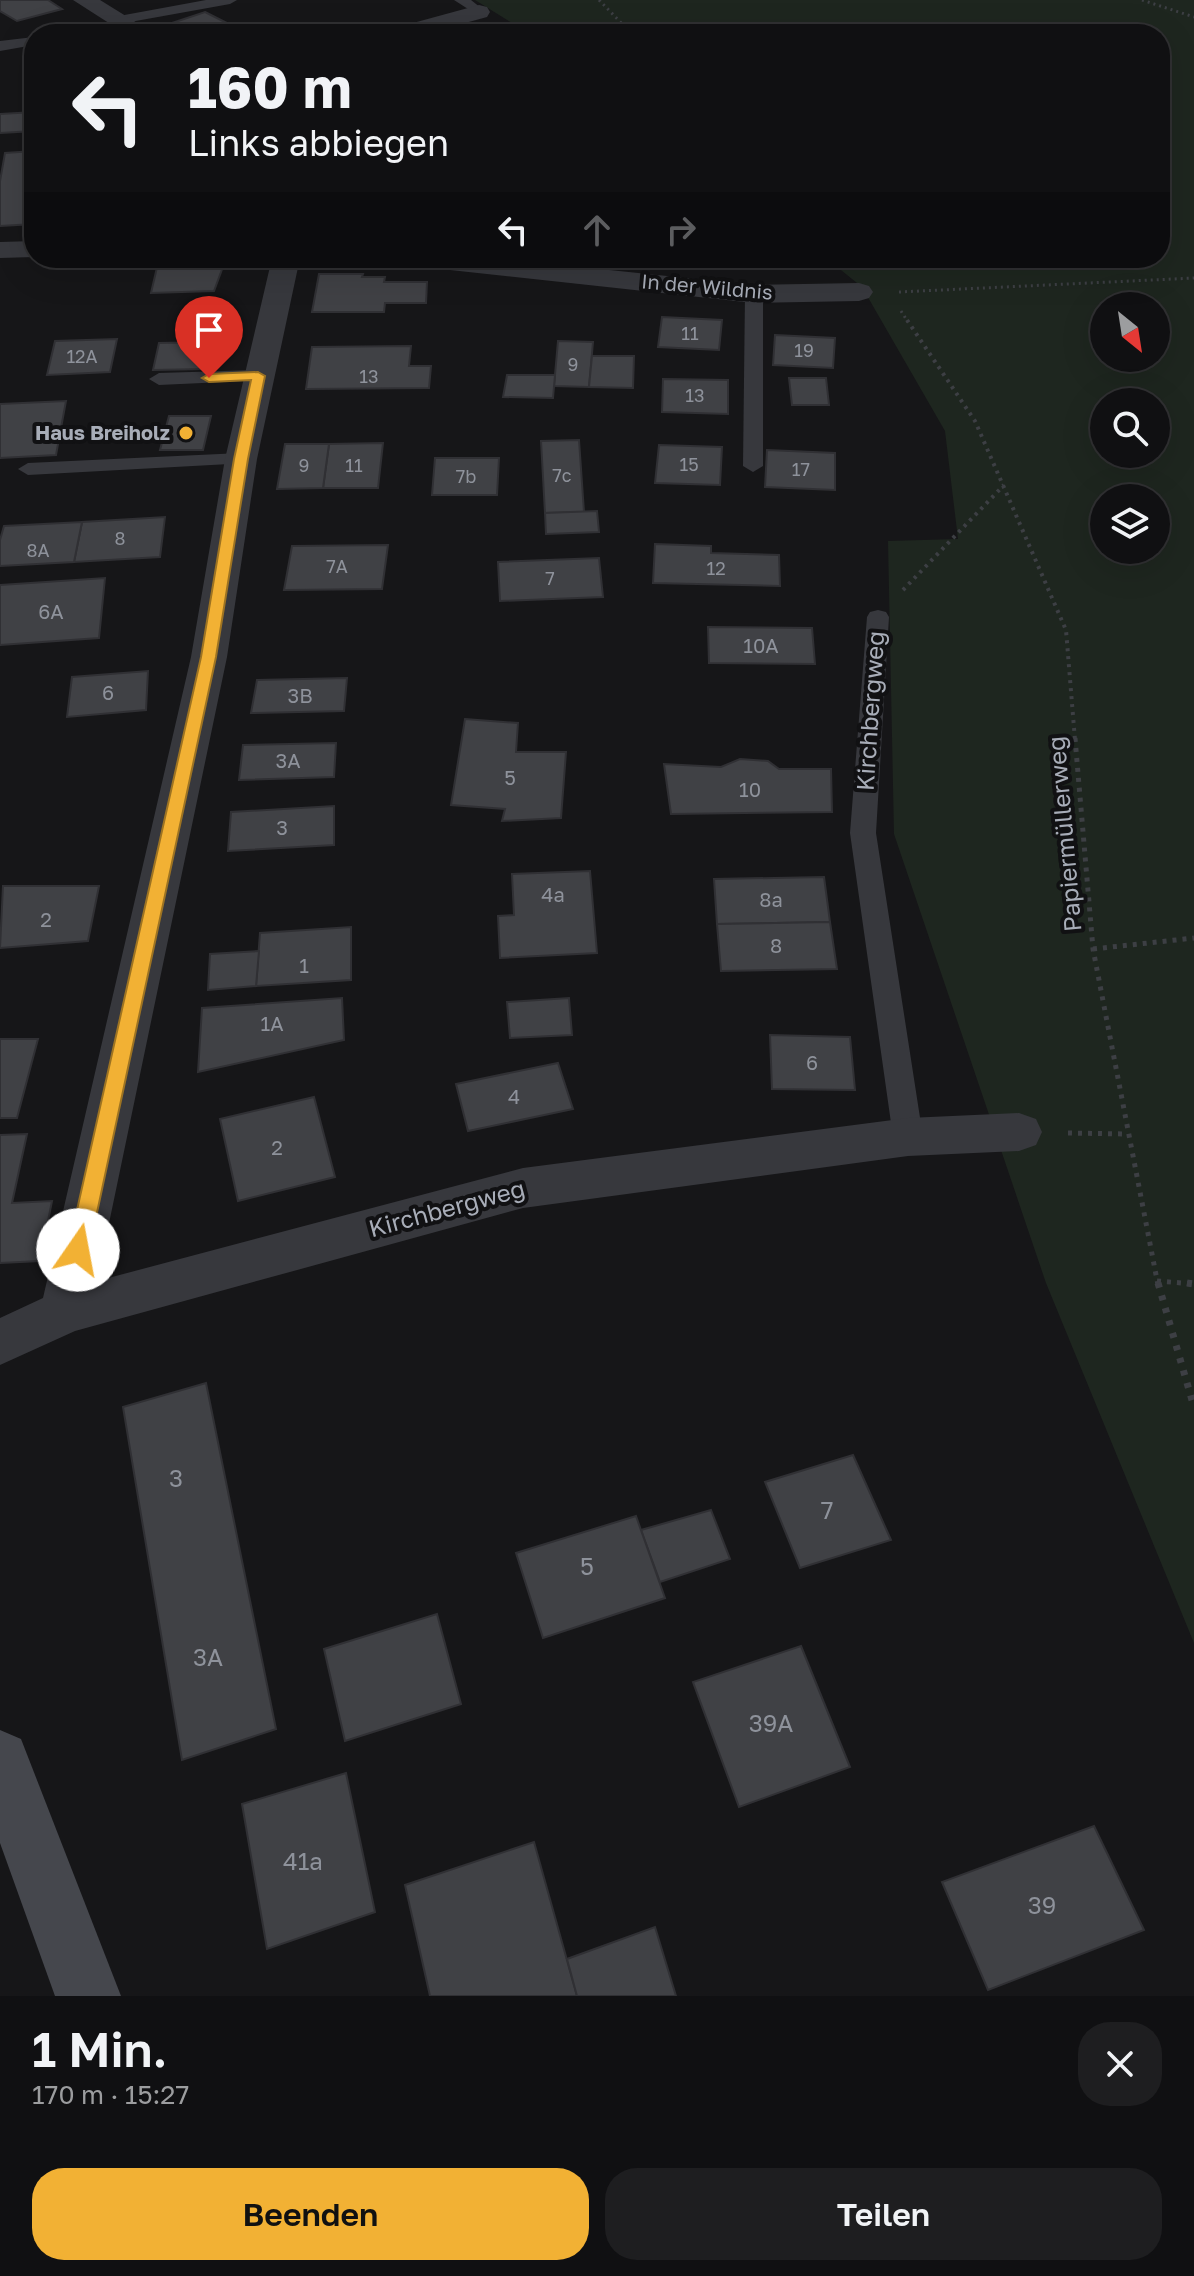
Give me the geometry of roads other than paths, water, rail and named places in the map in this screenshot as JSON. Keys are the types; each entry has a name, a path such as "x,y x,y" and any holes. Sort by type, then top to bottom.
{"street":[{"path":"84,0 126,24"},
{"path":"424,24 470,6"},
{"path":"0,250 24,249"},
{"path":"65,1312 209,657 241,459 284,268"},
{"name":"In der Wildnis","path":"508,268 754,294 859,292"},
{"name":"Kirchbergweg","path":"0,1342 65,1312 523,1188 908,1137 1019,1132"},
{"path":"0,1760 88,1996"}],"lane":[{"path":"142,24 230,0"},
{"path":"0,46 24,42"},
{"path":"753,466 754,294"},
{"path":"159,379 258,376"},
{"path":"28,469 241,459"},
{"name":"Kirchbergweg","path":"878,617 863,833 908,1137"}],"place":[{"name":"Haus Breiholz","path":"186,433"}]}
